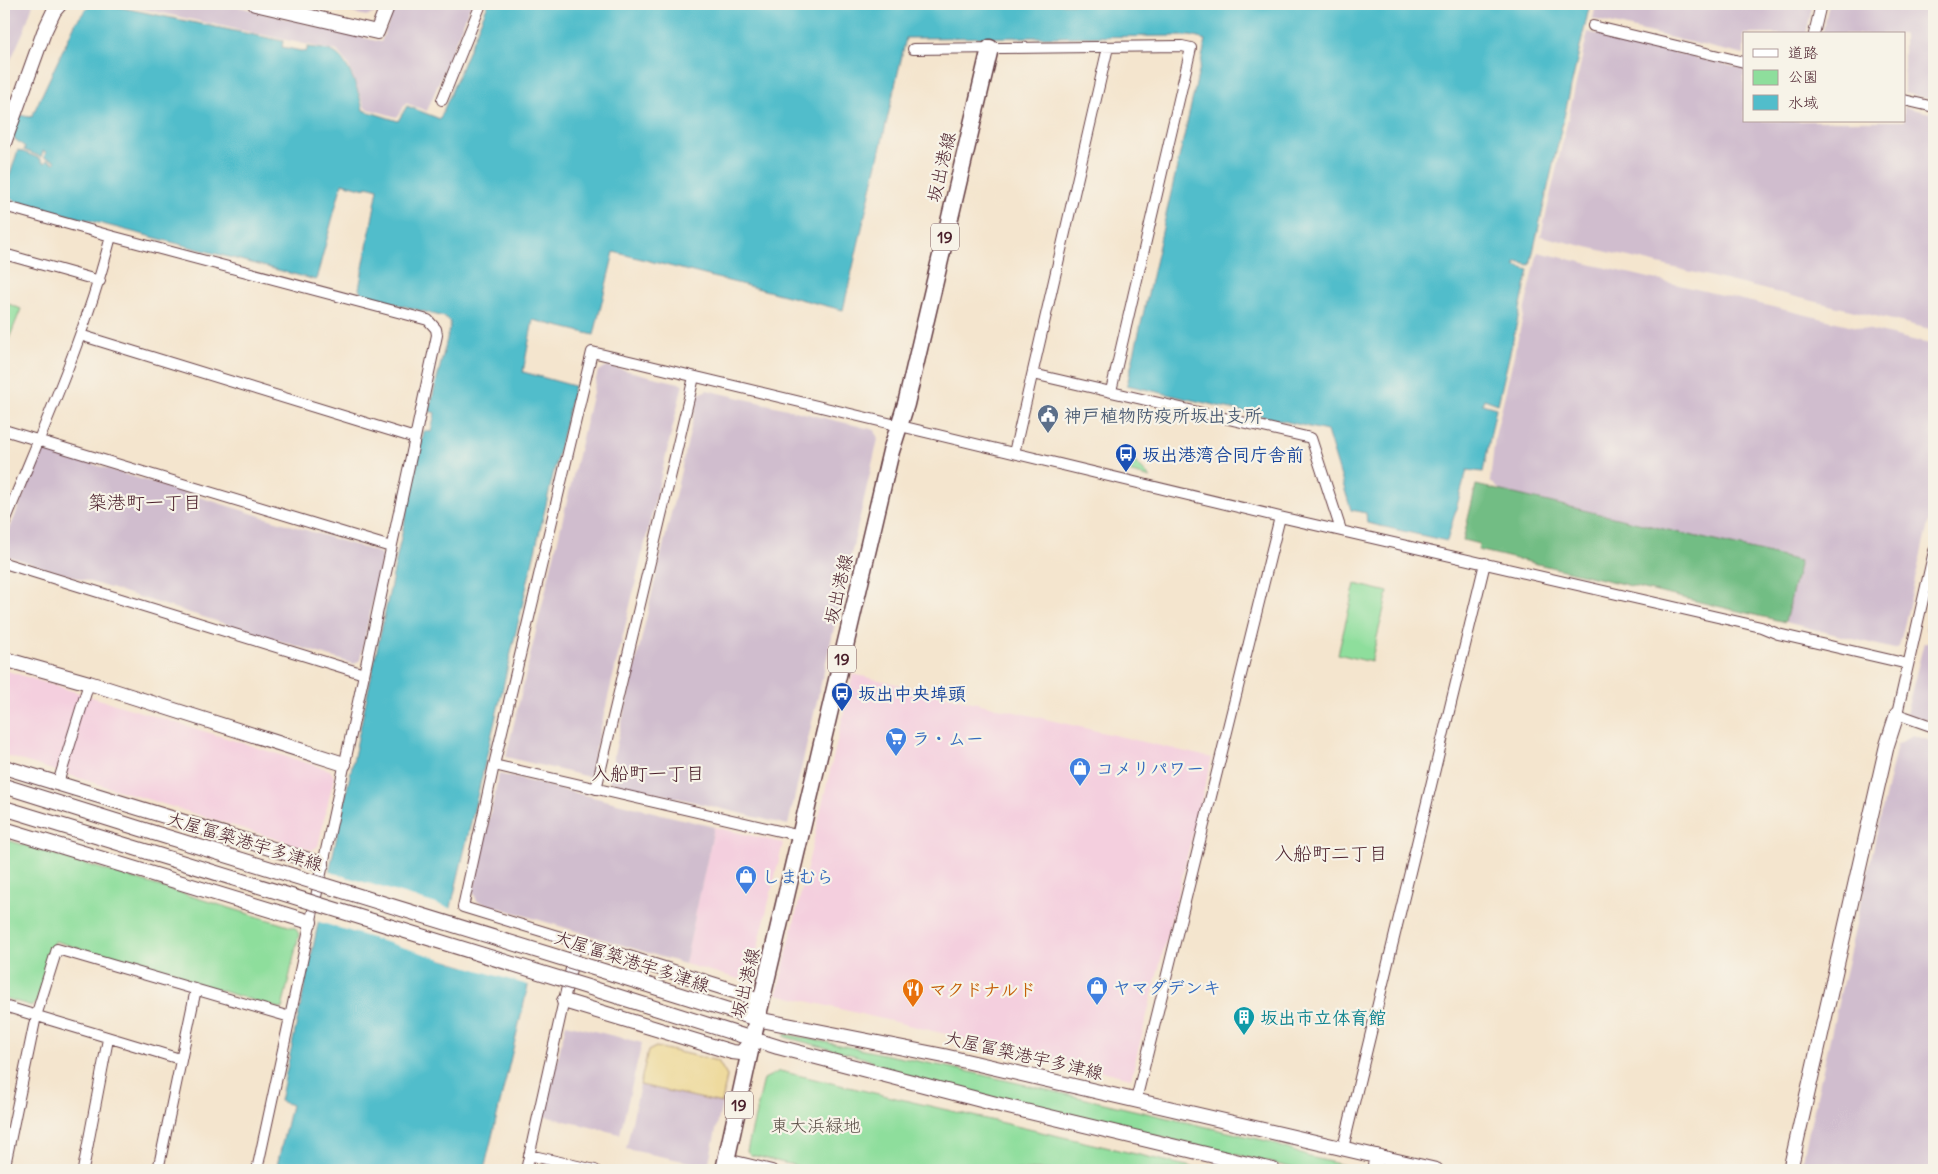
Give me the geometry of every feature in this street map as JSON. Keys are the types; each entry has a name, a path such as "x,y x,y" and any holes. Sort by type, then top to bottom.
{"main road":[{"path":"255,4 377,32 388,4"},
{"path":"4,142 44,32 56,6"},
{"name":"坂出港線","path":"726,1165 800,836 891,451 911,385 990,48"},
{"path":"4,659 89,683 344,764"},
{"path":"1790,1170 1887,745 1897,714"},
{"path":"4,767 322,864"},
{"name":"大屋冨築港宇多津線","path":"4,786 758,1019 944,1056 1343,1148 1376,1163 1436,1170"},
{"path":"4,808 753,1039 992,1103 1273,1170"},
{"path":"4,830 310,922"},
{"path":"577,942 744,994 752,998 758,1019"},
{"path":"564,1001 732,1052 741,1053 753,1039"}],"street":[{"path":"442,100 481,4"},
{"path":"1814,32 1821,4"},
{"path":"1593,26 1743,62"},
{"path":"913,49 1182,46 1191,48 1111,391"},
{"path":"1014,453 1108,47"},
{"path":"1906,100 1934,107"},
{"path":"4,206 428,320 436,328 437,335 392,547 257,1170"},
{"path":"4,524 80,335 100,281 111,236"},
{"path":"4,254 100,281"},
{"path":"80,335 415,438"},
{"path":"526,1170 577,942 463,907 494,765 592,352 1280,516 1761,626 1778,634 1908,664"},
{"path":"1033,374 1311,438 1341,530"},
{"path":"596,789 694,376"},
{"path":"4,430 392,547"},
{"path":"1136,1100 1280,516"},
{"path":"1934,551 1932,571 1897,714 1934,727"},
{"path":"4,563 364,674"},
{"path":"1343,1148 1485,563"},
{"path":"58,784 89,683"},
{"path":"494,765 800,836"},
{"path":"4,1170 36,1016 57,949 290,1017"},
{"path":"158,1170 196,989"},
{"path":"4,1006 108,1039 180,1059"},
{"path":"83,1170 108,1039"},
{"path":"529,1155 595,1170"},
{"path":"726,1165 772,1170"}],"shaded area":[{"path":"4,4 33,4 25,28 4,75"},
{"path":"120,4 227,4 381,42 396,4 471,4 427,111 406,103 397,117 365,108 348,64 337,51"},
{"path":"313,4 378,4 375,13 367,16"},
{"path":"1596,4 1813,4 1806,32 1743,32 1743,55 1593,19"},
{"path":"1829,4 1934,4 1934,100 1906,93 1906,32 1822,32"},
{"path":"1588,32 1743,69 1743,122 1906,122 1906,107 1934,114 1934,330 1541,236"},
{"path":"1538,252 1934,345 1934,499 1899,647 1894,649 1785,622 1799,561 1501,491 1490,481 1495,437"},
{"path":"607,366 683,384 589,777 506,757 598,371"},
{"path":"707,390 875,430 878,439 788,825 608,781 699,394"},
{"path":"47,450 380,553 382,558 360,660 354,664 4,555 4,544 40,453"},
{"path":"1934,593 1934,722 1906,714 1924,642 1928,643 1931,631 1925,630"},
{"path":"4,670 330,770 334,777 318,846 312,850 4,755"},
{"path":"853,674 1212,758 1131,1078 777,994"},
{"path":"1912,735 1934,742 1934,1170 1800,1170 1897,745"},
{"path":"499,774 714,827 685,964 477,901 473,892"},
{"path":"714,827 783,843 752,972 739,979 685,964"},
{"path":"566,1024 642,1043 620,1134 544,1116"},
{"path":"640,1085 722,1103 708,1166 626,1149"}],"green space":[{"path":"4,302 21,309 4,351"},
{"path":"1131,458 1151,478 1128,472"},
{"path":"1476,485 1800,561 1785,622 1478,550 1479,544 1463,540"},
{"path":"1355,584 1388,592 1371,662 1338,654"},
{"path":"4,839 295,928 299,934 282,1009 55,941 36,1003 32,1006 4,998"},
{"path":"785,1034 957,1069 1267,1141 1306,1156 1347,1166 1346,1170 1302,1170 951,1088 896,1072 864,1058 785,1037"},
{"name":"東大浜緑地","path":"780,1071 1204,1170 814,1170 751,1155 747,1151 764,1079"}],"sand":[{"path":"656,1047 718,1061 727,1076 722,1103 640,1085 648,1051"}],"water":[{"path":"104,4 283,41 282,47 306,52 308,47 335,53 345,63 357,87 363,110 398,121 407,106 440,119 488,4 1590,4 1530,265 1516,262 1515,266 1529,270 1498,404 1484,399 1482,404 1496,408 1483,472 1467,470 1447,541 1367,523 1366,513 1351,510 1327,431 1127,385 1206,40 1190,36 906,38 843,310 614,252 594,335 533,320 523,372 574,386 439,958 464,966 535,957 484,1170 276,1170 291,1105 280,1101 424,431 431,432 435,413 429,411 450,321 444,317 363,295 359,289 378,189 367,186 365,189 342,183 316,280 9,198 6,187 18,150 41,159 45,163 47,160 54,163 56,161 44,157 46,152 43,151 41,157 24,150 25,147 12,137 4,135 4,112 32,116 76,22 89,6"}],"pier":[{"path":"327,871 453,909 442,956 462,963 469,936 538,957 531,986 316,921"}],"place":[{"name":"神戸植物防疫所坂出支所","path":"1048,434"},
{"name":"坂出港湾合同庁舎前","path":"1126,473"},
{"name":"坂出中央埠頭","path":"842,712"},
{"name":"ラ・ムー","path":"896,757"},
{"name":"コメリパワー","path":"1080,787"},
{"name":"しまむら","path":"746,895"},
{"name":"ヤマダデンキ","path":"1097,1006"},
{"name":"マクドナルド","path":"913,1008"},
{"name":"坂出市立体育館","path":"1244,1036"}],"district":[{"name":"築港町一丁目","path":"145,502"},
{"name":"入船町一丁目","path":"648,773"},
{"name":"入船町二丁目","path":"1331,853"}]}
